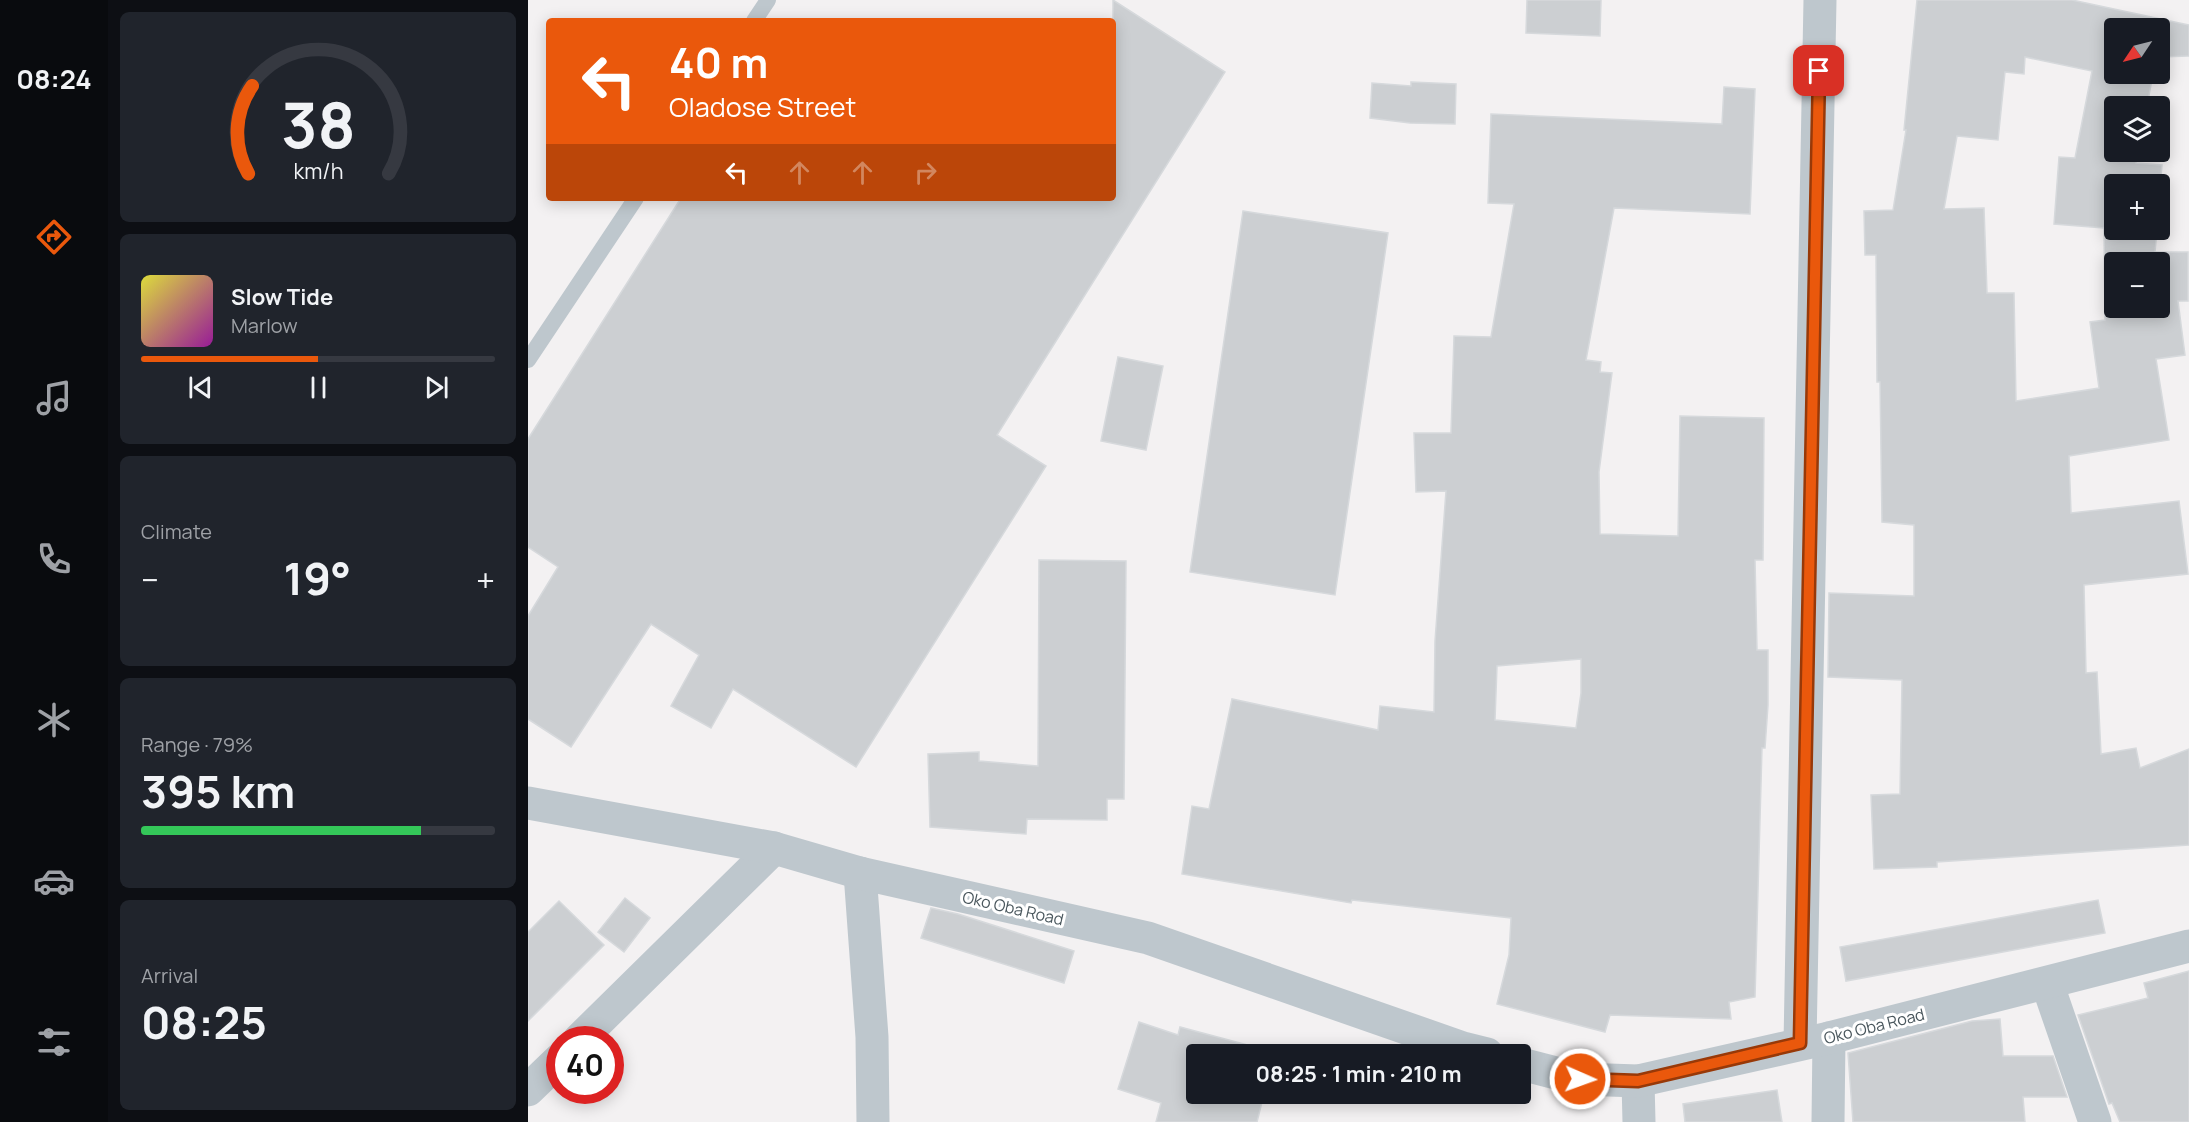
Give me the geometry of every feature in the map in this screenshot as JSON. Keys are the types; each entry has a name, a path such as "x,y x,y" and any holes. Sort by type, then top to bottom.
{"street":[{"path":"1820,0 1814,1040 1828,1122"},
{"name":"Oko Oba Road","path":"528,803 774,848 860,873 1149,938 1452,1044"},
{"path":"593,1026 774,848"},
{"path":"860,873 872,1037 873,1122"},
{"name":"Oko Oba Road","path":"1531,1067 1580,1079 1638,1081 2047,983 2189,946"},
{"path":"2047,983 2095,1122"},
{"path":"528,1090 546,1073"},
{"path":"1638,1081 1639,1122"}],"lane":[{"path":"756,18 768,0"},
{"path":"528,360 634,201"}],"building":[{"path":"1113,0 1225,72 997,435 1046,466 856,767 733,689 711,728 671,706 699,655 651,624 571,747 528,719 528,616 558,567 528,547 528,439 679,201 1116,201 1116,18 1113,18"},
{"path":"1527,0 1601,0 1600,36 1526,33"},
{"path":"1917,0 2072,0 2156,18 2104,18 2104,84 2151,84 2149,96 2104,96 2104,162 2162,165 2161,174 2104,174 2104,228 2054,224 2059,157 2075,158 2092,71 2025,57 2024,74 2005,72 1998,140 1957,136 1944,209 1984,208 1987,293 2014,293 2016,401 2099,388 2090,322 2105,320 2105,318 2170,318 2170,252 2188,252 2188,301 2178,301 2185,355 2156,359 2169,440 2069,456 2071,513 2179,501 2188,574 2084,585 2086,673 2097,672 2101,754 2136,748 2140,768 2189,749 2189,845 1937,862 1937,867 1874,869 1871,795 1900,794 1902,680 1828,677 1829,593 1914,596 1914,525 1882,522 1880,382 1877,382 1876,255 1865,255 1864,211 1893,210 1906,130 1904,130"},
{"path":"2170,21 2189,25 2189,56 2170,57"},
{"path":"1411,82 1456,84 1455,124 1410,123 1370,118 1372,83 1411,86"},
{"path":"1724,87 1755,89 1750,214 1614,208 1586,360 1601,362 1600,372 1612,373 1599,472 1600,534 1678,536 1680,416 1764,418 1763,560 1755,560 1757,650 1768,650 1768,705 1765,748 1762,748 1755,997 1729,1002 1731,1019 1610,1015 1605,1032 1497,1004 1509,955 1511,918 1352,900 1351,903 1182,874 1192,806 1209,809 1232,699 1378,730 1380,706 1434,712 1435,641 1446,491 1416,492 1414,433 1451,433 1454,336 1491,337 1514,204 1488,203 1491,114 1722,124","holes":["1581,659 1581,693 1576,728 1495,720 1497,666"]},
{"path":"1243,211 1388,233 1335,595 1190,572"},
{"path":"2104,240 2156,240 2155,252 2104,252"},
{"path":"1118,357 1163,366 1146,450 1101,441"},
{"path":"1039,560 1126,561 1124,799 1107,799 1107,820 1027,819 1026,834 930,827 928,754 979,752 979,761 1038,766"},
{"path":"625,898 650,918 624,952 598,932"},
{"path":"2098,900 2105,933 1846,981 1840,947"},
{"path":"559,901 604,945 528,1021 528,932"},
{"path":"931,908 958,914 1074,951 1064,983 921,938"},
{"path":"2189,971 2189,1122 2120,1122 2112,1103 2109,1104 2078,1015 2148,998 2144,983"},
{"path":"2000,1019 2003,1056 2053,1056 2067,1097 2023,1097 2025,1122 1853,1122 1848,1053 1972,1021"},
{"path":"1139,1022 1178,1035 1180,1027 1244,1044 1186,1044 1186,1104 1262,1104 1257,1122 1156,1122 1161,1103 1118,1089"},
{"path":"1777,1090 1782,1122 1685,1122 1683,1104"}],"route":[{"path":"1580,1079 1638,1081 1800,1043 1819,71"}]}
